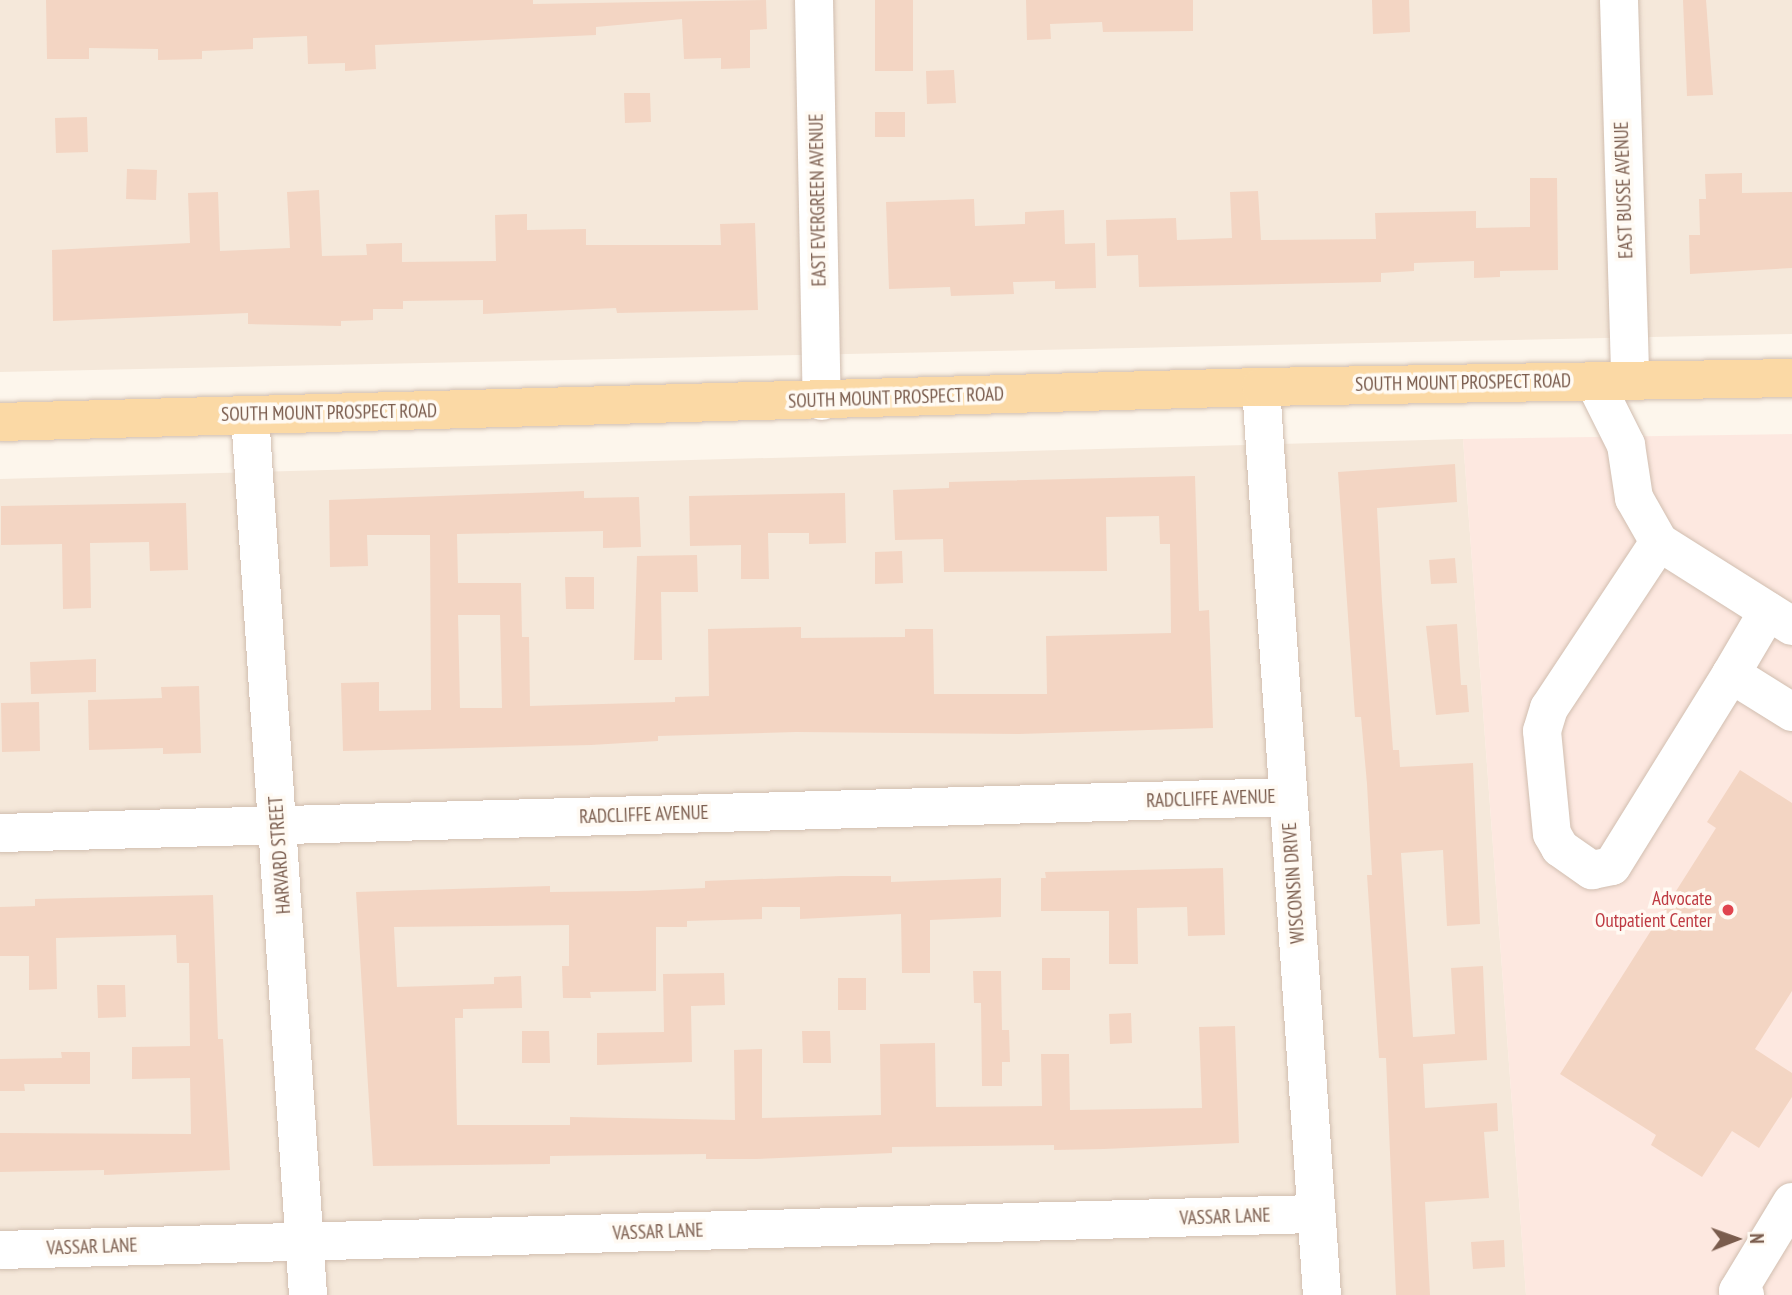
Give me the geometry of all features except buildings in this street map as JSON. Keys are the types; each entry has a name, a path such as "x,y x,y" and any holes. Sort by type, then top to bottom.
{"main road":[{"name":"SOUTH MOUNT PROSPECT ROAD","path":"0,422 1261,387 1792,378"}],"street":[{"name":"EAST EVERGREEN AVENUE","path":"814,0 822,401"},
{"name":"EAST BUSSE AVENUE","path":"1619,0 1626,380"},
{"path":"1626,380 1626,445"},
{"path":"1626,380 1626,445 1634,498 1659,542 1780,618 1731,674 1612,866 1592,870 1560,848 1552,834 1542,731 1549,708 1659,542"},
{"name":"WISCONSIN DRIVE","path":"1261,387 1322,1295"},
{"name":"HARVARD STREET","path":"250,415 308,1295"},
{"path":"1731,674 1792,712"},
{"name":"RADCLIFFE AVENUE","path":"0,833 1288,797"},
{"path":"1740,1294 1792,1202"},
{"name":"VASSAR LANE","path":"0,1250 1317,1214"}],"shaded area":[{"path":"0,0 1792,0 1792,334 0,372"},
{"path":"1792,434 1792,1295 1526,1295 1463,439"},
{"path":"1463,439 1526,1295 0,1295 0,479"}],"place":[{"name":"Advocate Outpatient Center","path":"1728,910"}]}
